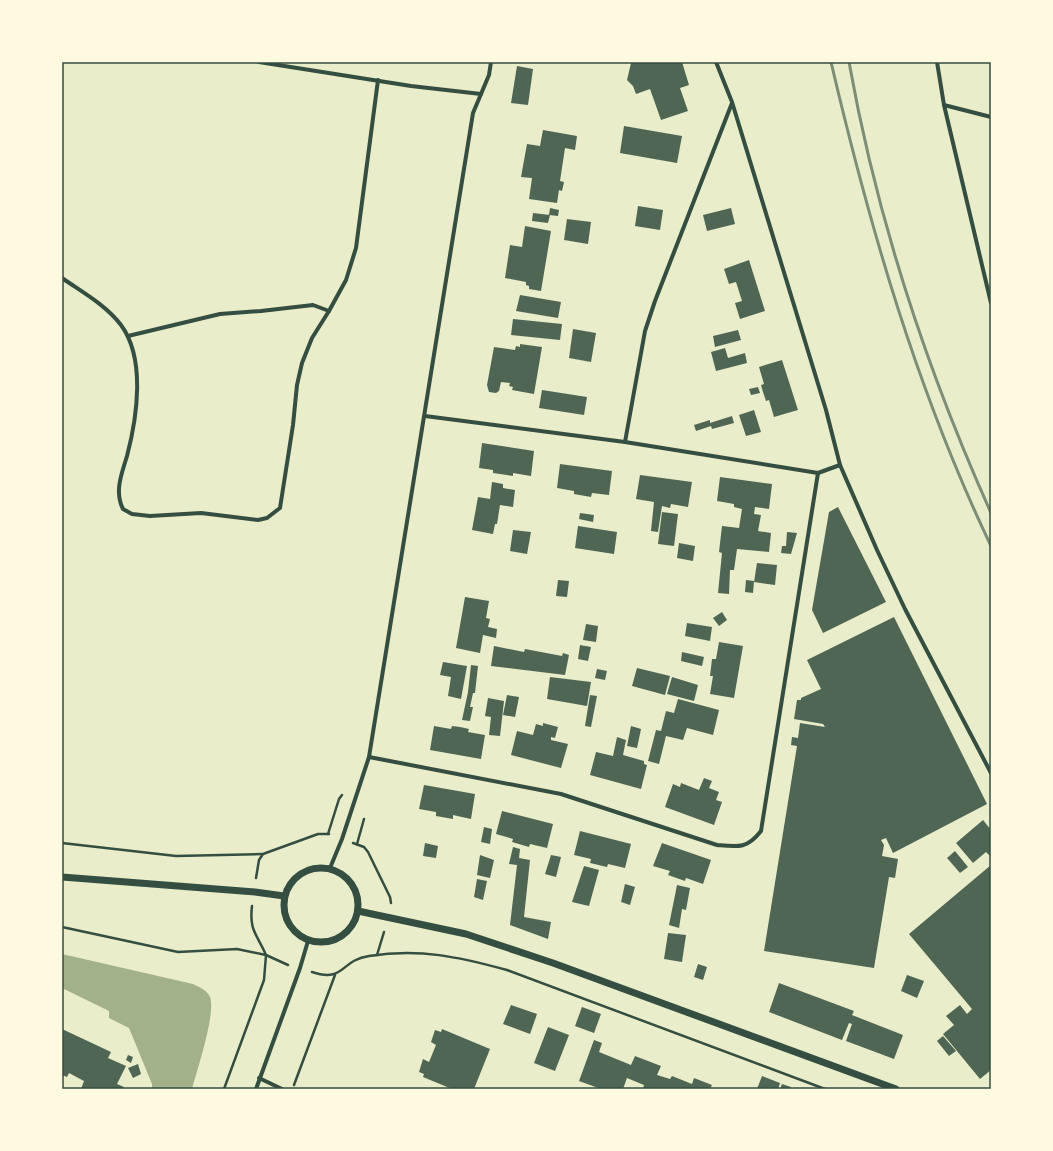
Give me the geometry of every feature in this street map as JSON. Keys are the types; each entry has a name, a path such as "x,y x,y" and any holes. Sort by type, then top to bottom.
{"street":[{"path":"259,62 446,91 481,94"},
{"path":"330,868 342,840 368,757 425,416 473,113 489,75 491,62"},
{"path":"716,62 732,102 826,410 840,465 902,603 991,773"},
{"path":"937,62 944,105 991,304"},
{"path":"62,278 110,312 128,336 135,362 137,396 130,444 118,491 123,509 132,514 150,516 201,513 258,520 267,518 280,508 283,496 299,372 310,344 330,311 346,280 358,237 378,80"},
{"path":"625,442 645,331 732,102"},
{"path":"944,105 991,117"},
{"path":"128,336 220,314 313,305 330,311"},
{"path":"425,416 625,442 818,473 840,465"},
{"path":"368,757 561,794 717,845 738,847 753,841 761,831 818,473"},
{"path":"319,867 330,868 343,874 352,884 357,895 358,911 354,921 346,933 340,937 334,940 320,942 308,940 295,932 288,922 284,911 284,896 288,886 296,876 306,870 319,867"},
{"path":"62,877 255,892 284,896"},
{"path":"358,911 474,936 554,963 896,1089"},
{"path":"256,1089 300,968 308,940"},
{"path":"260,1078 282,1089"}],"path":[{"path":"62,843 176,856 263,854 318,834 328,834 364,847 373,860"},
{"path":"224,1089 264,980 266,955 251,924 258,865 263,854"},
{"path":"62,927 178,952 237,949 249,950 324,976 335,975"},
{"path":"292,1089 335,975 348,963 368,956 419,953 455,956 508,970 825,1089"}],"shaded area":[{"path":"62,954 193,984 207,992 210,997 211,1005 208,1029 192,1089 152,1089 152,1084 129,1028 109,1018 109,1011 62,988"}],"building":[{"path":"682,62 689,85 680,88 688,111 661,120 650,89 636,94 633,86 627,80 631,63"},
{"path":"517,66 533,69 528,105 511,103"},
{"path":"624,126 682,136 677,163 620,153"},
{"path":"543,130 577,136 575,150 565,148 560,181 564,182 562,191 559,190 557,203 529,199 532,178 521,177 527,144 540,146"},
{"path":"638,206 663,210 660,230 635,226"},
{"path":"550,208 559,210 558,216 549,215"},
{"path":"731,208 735,224 707,231 703,215"},
{"path":"533,213 550,215 548,223 532,221"},
{"path":"567,219 591,222 588,244 564,240"},
{"path":"525,226 551,231 541,291 529,289 526,282 505,278 510,245 522,247"},
{"path":"749,260 765,311 740,319 735,303 742,301 736,282 729,284 724,269"},
{"path":"520,295 561,302 558,318 516,311"},
{"path":"513,319 562,324 560,340 511,335"},
{"path":"573,329 596,333 591,362 569,358"},
{"path":"738,330 741,340 715,347 713,336"},
{"path":"520,344 542,347 534,394 512,390 513,387 509,386 510,383 501,382 499,391 496,393 489,392 487,385 494,347 515,350 516,346 520,347"},
{"path":"725,348 728,358 745,353 747,363 716,371 711,352"},
{"path":"782,360 798,410 774,417 769,400 766,401 763,392 761,385 764,384 759,367"},
{"path":"758,387 760,393 751,395 749,389"},
{"path":"542,390 587,397 584,415 539,408"},
{"path":"754,410 761,432 746,436 739,415"},
{"path":"732,416 734,423 712,429 711,426 696,431 694,425 710,420 710,423"},
{"path":"482,443 534,451 531,476 513,473 513,476 493,473 493,470 479,468"},
{"path":"560,464 612,471 609,495 592,493 591,497 574,494 574,491 557,488"},
{"path":"640,475 692,482 688,507 671,504 670,508 662,506 658,532 651,531 654,502 636,499"},
{"path":"720,477 772,484 769,509 755,507 754,514 761,515 758,531 771,533 769,552 737,549 734,570 730,570 729,594 718,593 722,553 719,552 722,526 739,528 742,509 734,507 734,504 717,501"},
{"path":"492,482 503,484 503,488 515,490 513,507 500,505 497,524 495,524 493,534 472,530 478,497 490,499"},
{"path":"838,507 886,602 823,633 812,610 829,512"},
{"path":"662,512 678,514 674,546 658,544"},
{"path":"580,513 594,515 593,522 579,519"},
{"path":"578,526 617,532 614,554 575,548"},
{"path":"513,530 531,532 527,554 510,551"},
{"path":"787,532 797,533 791,554 781,553 782,546 786,546"},
{"path":"679,543 695,546 693,561 677,558"},
{"path":"757,563 777,565 775,585 754,582"},
{"path":"558,580 569,581 567,597 556,596"},
{"path":"746,580 754,581 753,593 745,592"},
{"path":"465,597 489,601 486,618 490,619 488,627 497,629 496,638 483,635 480,653 456,648"},
{"path":"722,612 727,620 719,626 713,618"},
{"path":"894,617 987,804 893,853 886,838 881,840 884,845 882,856 898,859 895,878 889,877 874,968 764,951 797,746 791,745 792,737 798,738 800,723 825,727 823,724 794,719 797,700 801,700 801,698 821,689 807,660"},
{"path":"687,623 712,627 710,641 685,636"},
{"path":"586,624 598,626 596,642 583,640"},
{"path":"719,642 743,646 734,698 710,694 713,676 710,676 712,659 716,659"},
{"path":"580,645 591,647 588,661 578,659"},
{"path":"494,646 524,652 525,649 562,656 563,653 569,655 565,675 491,666"},
{"path":"682,652 704,657 702,666 681,661"},
{"path":"443,662 467,666 461,699 448,696 451,677 440,675"},
{"path":"471,665 478,666 475,693 473,693 470,707 473,707 470,721 462,720 468,692"},
{"path":"637,668 670,676 665,695 632,686"},
{"path":"597,669 607,671 605,680 595,678"},
{"path":"550,677 591,682 587,706 547,699"},
{"path":"672,677 698,685 694,701 667,694"},
{"path":"507,695 519,697 515,717 503,715"},
{"path":"590,695 597,696 591,727 585,726"},
{"path":"488,698 504,701 500,736 489,735 491,717 485,716"},
{"path":"678,699 719,710 713,735 687,728 683,740 666,736 659,764 648,761 656,730 661,731 666,711 674,713"},
{"path":"543,723 558,727 555,738 551,737 551,740 568,744 561,768 511,755 517,731 533,735 536,724 543,726"},
{"path":"434,726 451,729 452,726 460,727 469,729 468,732 485,735 481,759 430,750"},
{"path":"631,726 641,729 637,748 627,746"},
{"path":"617,737 626,740 623,755 644,761 644,764 647,765 641,789 590,775 596,752 613,756"},
{"path":"704,778 712,781 709,788 719,792 716,800 722,802 714,825 665,807 673,784 680,787 681,783 699,790"},
{"path":"424,785 475,794 471,819 453,815 453,819 436,816 436,812 419,809"},
{"path":"502,811 553,824 547,848 530,844 529,847 512,842 513,839 496,834"},
{"path":"983,820 991,830 991,855 990,856 986,852 973,863 956,843"},
{"path":"484,827 492,829 490,844 481,842"},
{"path":"580,831 631,844 625,868 608,864 607,867 590,863 591,859 574,855"},
{"path":"425,843 438,846 436,858 423,856"},
{"path":"662,843 711,860 703,884 686,878 685,881 668,875 670,871 653,866"},
{"path":"513,847 520,849 519,858 530,860 524,917 551,922 548,939 510,925 517,865 509,864"},
{"path":"955,851 968,867 960,873 947,858"},
{"path":"480,855 494,860 490,878 477,875"},
{"path":"551,855 561,857 556,877 545,874"},
{"path":"991,865 991,1070 980,1079 943,1034 954,1025 946,1016 960,1005 967,1014 972,1009 909,934"},
{"path":"584,866 599,870 589,906 572,902"},
{"path":"477,879 487,881 483,900 474,897"},
{"path":"625,884 635,887 630,905 621,902"},
{"path":"677,885 690,888 686,910 682,909 679,928 669,925"},
{"path":"668,933 686,935 682,962 664,959"},
{"path":"698,964 707,967 703,980 694,977"},
{"path":"907,975 924,981 917,998 901,991"},
{"path":"779,983 854,1011 852,1015 903,1035 894,1059 846,1041 852,1024 849,1023 842,1040 769,1012"},
{"path":"511,1005 537,1014 530,1034 503,1024"},
{"path":"582,1007 601,1014 594,1033 575,1026"},
{"path":"548,1027 569,1035 555,1071 534,1063"},
{"path":"62,1029 111,1052 108,1058 126,1066 117,1084 124,1087 123,1089 81,1089 84,1081 69,1073 67,1077 62,1075"},
{"path":"442,1029 490,1049 474,1089 452,1089 423,1077 424,1074 419,1072 423,1059 429,1062 436,1045 431,1042 435,1030 441,1032"},
{"path":"943,1036 956,1051 949,1056 937,1041"},
{"path":"594,1040 602,1043 599,1052 631,1065 635,1056 661,1066 657,1075 670,1079 672,1076 692,1084 694,1078 712,1085 710,1089 643,1089 644,1085 627,1078 623,1089 601,1089 579,1081"},
{"path":"128,1055 133,1057 131,1063 126,1060"},
{"path":"138,1064 141,1074 133,1078 128,1068"},
{"path":"762,1076 780,1083 778,1089 757,1089"},
{"path":"782,1084 791,1087 790,1089 780,1089"}],"railway":[{"path":"831,62 879,247 918,369 964,488 991,546"},
{"path":"849,62 860,121 874,178 906,292 945,403 991,513"}]}
